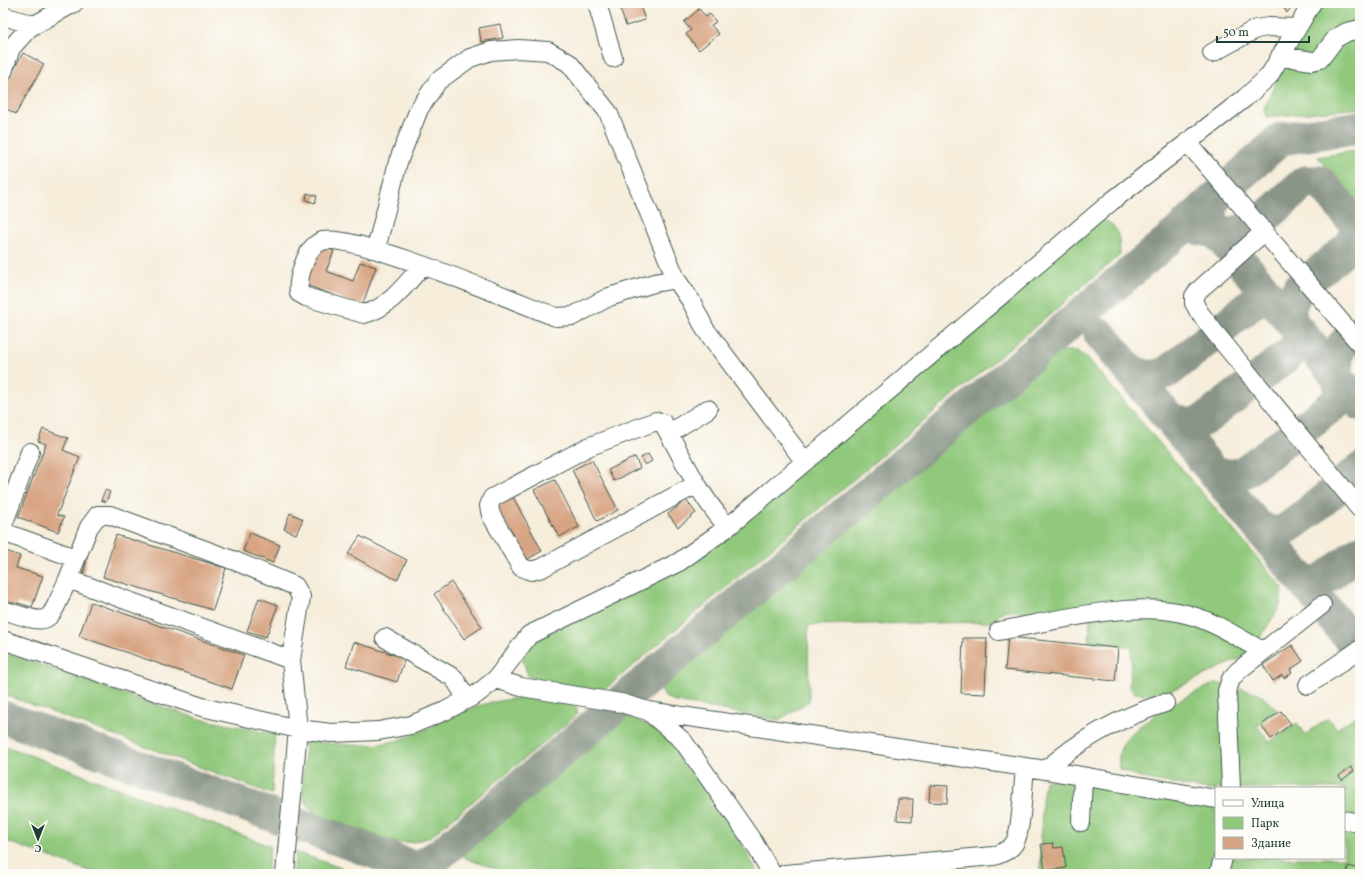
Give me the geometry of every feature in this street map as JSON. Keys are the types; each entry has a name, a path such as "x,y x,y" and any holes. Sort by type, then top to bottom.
{"lane":[{"path":"3,72 11,48 29,28 74,3"},
{"path":"597,3 613,58"},
{"path":"3,640 202,707 298,728 330,733 378,731 411,725 445,711 467,699 496,679 530,635 679,562 728,527 1112,201 1245,98 1269,76 1312,3"},
{"path":"3,16 34,25"},
{"path":"1212,53 1256,29 1268,27 1297,28"},
{"path":"1280,56 1312,61 1320,59 1336,38 1347,32 1360,29"},
{"path":"376,249 398,162 419,109 438,81 470,58 491,51 518,49 548,51 569,63 608,112 676,279 691,301 705,329 805,462"},
{"path":"1187,142 1265,231 1360,344"},
{"path":"1265,231 1198,291 1194,296 1194,303 1216,334 1360,509"},
{"path":"422,266 385,305 369,313 364,314 306,297 299,293 298,284 306,259 312,247 319,242 328,240 376,249 422,266 556,317 573,316 609,297 654,283 676,279"},
{"path":"669,433 708,409"},
{"path":"697,484 542,568 531,571 521,567 491,515 489,506 492,498 588,447 656,421 663,423 697,484 717,515 728,527"},
{"path":"3,525 30,452"},
{"path":"3,610 36,620 44,620 51,616 89,527 98,515 110,515 235,561 295,586 301,597 291,660 298,728 285,874"},
{"path":"3,532 75,558"},
{"path":"68,579 291,660"},
{"path":"1231,787 1227,691 1231,679 1238,671 1322,605"},
{"path":"999,630 1104,612 1152,609 1186,614 1207,621 1263,651"},
{"path":"385,638 454,678 467,699"},
{"path":"1308,685 1359,650"},
{"path":"496,679 521,687 620,703 648,711 1046,770 1215,799"},
{"path":"1046,770 1063,755 1134,713 1165,703"},
{"path":"648,711 683,741 754,843 772,874"},
{"path":"786,874 994,856 1007,851 1015,843 1018,831 1025,767"},
{"path":"1081,822 1083,777"},
{"path":"1345,820 1360,822"},
{"path":"1219,874 1223,859"}],"green space":[{"path":"1317,3 1360,3 1360,108 1266,117 1264,108 1298,36"},
{"path":"1360,150 1360,207 1318,157"},
{"path":"1099,218 1111,224 1115,228 1119,242 1120,255 604,690 538,681 528,676 522,658 525,646 695,556"},
{"path":"1077,351 1087,358 1283,588 1280,606 1250,654 1159,696 1135,693 1129,687 1132,647 1089,641 1090,619 1005,610 992,622 808,625 809,701 779,720 677,702 665,697 658,685 1055,353"},
{"path":"3,652 200,719 275,734 272,794 3,694"},
{"path":"1216,683 1259,693 1277,710 1257,726 1270,742 1297,723 1305,735 1328,718 1337,729 1360,713 1360,817 1345,815 1345,787 1215,787 1215,791 1140,778 1119,769 1120,751 1126,740 1135,730 1147,720 1191,694"},
{"path":"519,698 545,699 576,706 578,714 430,837 413,842 396,843 314,813 304,799 302,787 306,741 355,745 385,743 408,737 475,707 491,702"},
{"path":"622,714 645,724 658,732 674,745 688,761 702,779 727,817 759,874 510,874 465,858 463,851"},
{"path":"3,745 270,846 267,874 97,874 3,840"},
{"path":"1061,779 1215,805 1215,859 1345,859 1345,827 1360,830 1360,874 1013,874 1040,872 1042,800 1045,781"},
{"path":"296,852 358,874 293,874"}],"building":[{"path":"618,3 639,3 645,20 626,26"},
{"path":"1281,3 1294,3 1287,13"},
{"path":"699,9 706,17 710,14 716,22 711,25 719,34 699,50 686,34 691,30 684,22"},
{"path":"500,24 503,38 481,42 479,28"},
{"path":"23,53 44,64 16,114 3,107 3,89"},
{"path":"307,193 317,196 315,203 306,200"},
{"path":"320,246 334,251 326,271 353,281 360,262 376,267 362,306 301,283"},
{"path":"43,429 68,438 63,450 80,457 57,515 64,517 58,532 18,517 46,444 38,441"},
{"path":"648,454 652,461 645,465 641,458"},
{"path":"635,457 640,468 614,481 608,470"},
{"path":"592,460 618,510 597,521 572,470"},
{"path":"555,480 579,527 559,537 534,490"},
{"path":"105,490 110,492 106,502 101,500"},
{"path":"513,497 542,551 526,560 496,507"},
{"path":"686,500 696,513 678,527 668,514"},
{"path":"290,513 303,519 296,534 284,529"},
{"path":"250,533 280,545 273,563 243,551"},
{"path":"116,535 226,568 213,610 103,577"},
{"path":"360,536 407,560 397,580 348,554"},
{"path":"3,550 20,556 16,568 43,576 32,607 18,603 16,608 3,604"},
{"path":"80,556 87,558 83,575 76,573"},
{"path":"451,582 482,627 464,639 434,594"},
{"path":"259,598 278,605 266,637 247,631"},
{"path":"91,602 244,655 232,689 79,636"},
{"path":"1008,637 1118,648 1115,681 1005,670"},
{"path":"963,638 987,638 985,694 961,693"},
{"path":"354,642 405,658 397,682 346,666"},
{"path":"1292,645 1303,661 1290,670 1292,673 1284,678 1282,675 1273,681 1263,665"},
{"path":"1281,711 1291,724 1271,739 1261,725"},
{"path":"1351,767 1354,771 1342,780 1339,776"},
{"path":"930,785 948,786 947,803 929,802"},
{"path":"898,799 913,799 912,821 897,820"},
{"path":"1053,843 1054,848 1063,847 1066,868 1045,871 1041,844"},
{"path":"1348,866 1360,869 1360,874 1347,874"}],"taxiway":[{"path":"1360,127 1281,139 1215,198 1211,215 1216,232 1360,404"},
{"path":"1200,229 1224,233 1239,231 1250,227 1270,214 1305,182 1320,182 1323,185 1355,223 1355,235 1351,245 1298,289 1290,306 1291,322"},
{"path":"412,866 424,864 439,855 1178,232 1215,198"},
{"path":"1130,370 1145,376 1155,376 1169,371 1259,298 1261,290 1258,282"},
{"path":"1169,418 1179,422 1193,424 1208,417 1294,350 1298,343 1297,329"},
{"path":"1213,472 1232,476 1244,472 1336,403 1340,389 1336,363 1337,356 1343,344 1360,331"},
{"path":"1100,334 1360,651"},
{"path":"1254,522 1269,531 1279,532 1295,523 1360,469"},
{"path":"1300,578 1312,583 1321,582 1360,551"},
{"path":"3,717 433,874"}]}
